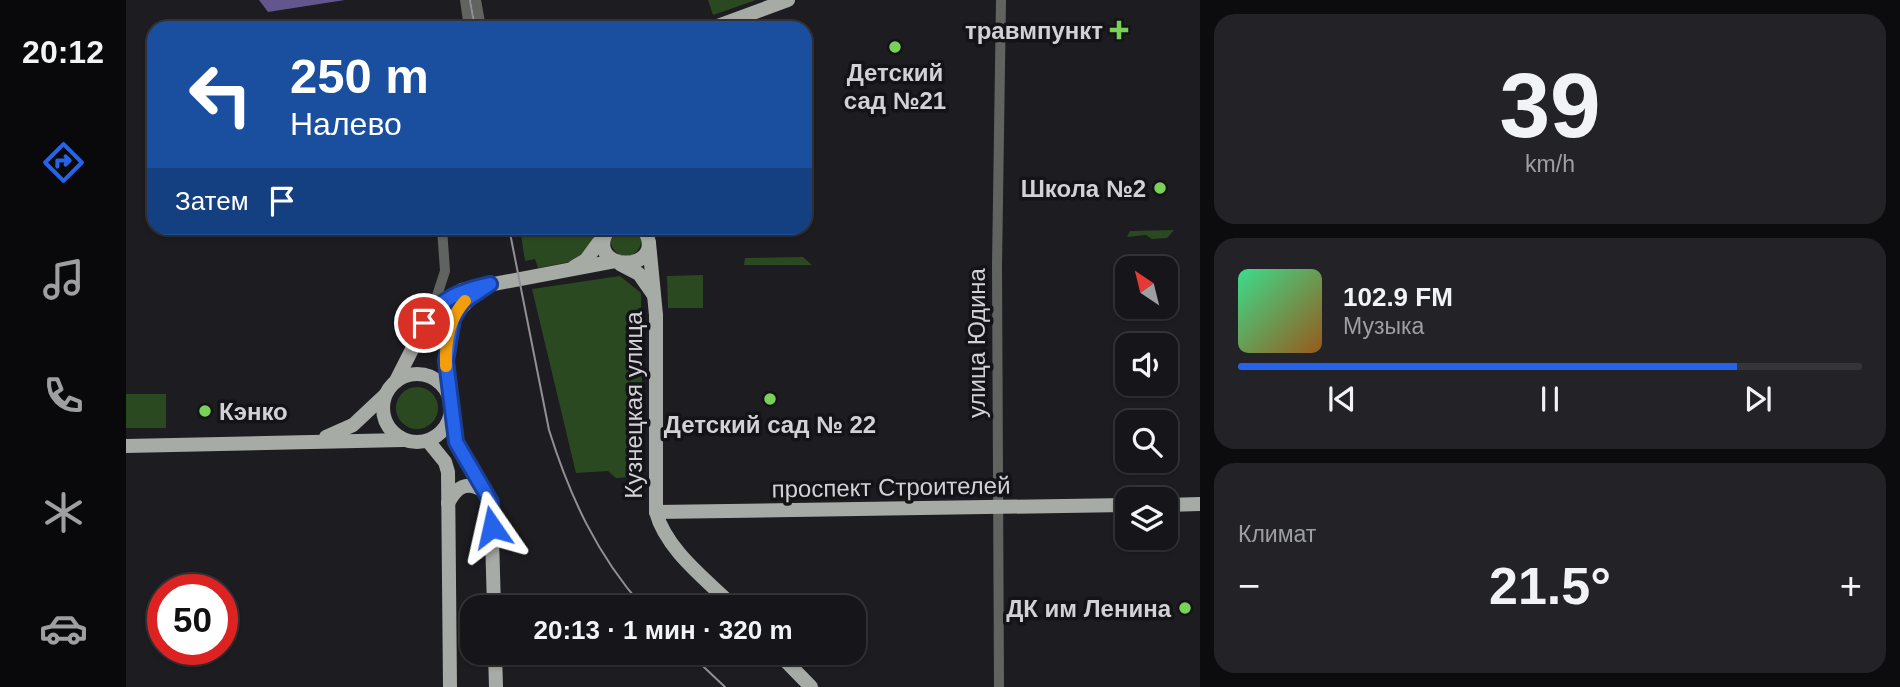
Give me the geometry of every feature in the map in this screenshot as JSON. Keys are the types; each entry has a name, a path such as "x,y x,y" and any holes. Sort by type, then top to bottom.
{"main road":[{"path":"731,21 789,0"},
{"path":"567,272 586,260 604,235"},
{"path":"606,235 604,245 617,262 639,274 649,285 654,299"},
{"path":"305,443 342,433 385,395 396,381 433,309 461,290 639,260 646,235"},
{"name":"Кузнецкая улица","path":"647,235 654,299 656,512 659,523 674,545 722,595"},
{"path":"490,284 463,302 453,319 446,350 450,419 456,442 487,496 493,595"},
{"path":"396,381 405,376 426,375 443,385 449,394"},
{"path":"385,395 383,416 394,434 403,440"},
{"path":"126,446 428,441 446,428 450,419"},
{"path":"428,441 445,463 448,472 450,687"},
{"path":"447,504 459,487 467,484 487,496"},
{"path":"1178,505 1200,504"},
{"name":"проспект Строителей","path":"656,512 1115,505"},
{"path":"495,665 496,687"},
{"path":"789,665 810,687"}],"street":[{"path":"465,0 468,21"},
{"path":"476,0 480,21"},
{"name":"улица Юдина","path":"999,687 997,508 1001,0"},
{"path":"433,309 445,271 442,235"}],"green space":[{"path":"708,0 756,0 713,15"},
{"path":"1174,230 1167,238 1152,239 1146,235 1127,237 1130,231"},
{"path":"521,235 593,235 593,239 580,260 538,268 535,259 525,261"},
{"path":"612,235 640,235 640,247 632,255 620,255 612,247"},
{"path":"803,257 812,265 744,265 745,258"},
{"path":"703,275 703,308 668,308 667,276"},
{"path":"620,276 641,293 643,476 616,478 608,471 576,473 532,289"},
{"path":"417,387 432,393 438,408 432,423 417,429 402,423 396,408 402,393"},
{"path":"126,394 166,394 166,428 126,428"}],"shaded area":[{"path":"259,0 345,0 268,12"}],"railway":[{"path":"470,0 474,21"},
{"path":"510,235 549,430 557,455 576,502 599,546 633,595"},
{"path":"702,665 725,687"}],"slow traffic":[{"path":"446,366 447,339 453,319 465,301"}],"place":[{"name":"травмпункт","path":"1119,30"},
{"name":"Детский сад №21","path":"895,47"},
{"name":"Школа №2","path":"1160,188"},
{"name":"Детский сад № 22","path":"770,399"},
{"name":"Кэнко","path":"205,411"},
{"name":"ДК им Ленина","path":"1185,608"}],"route":[{"path":"424,323 433,309 461,290 490,284 463,302 453,319 447,339 446,361 452,402 450,419 456,442 491,502 492,527"}]}
